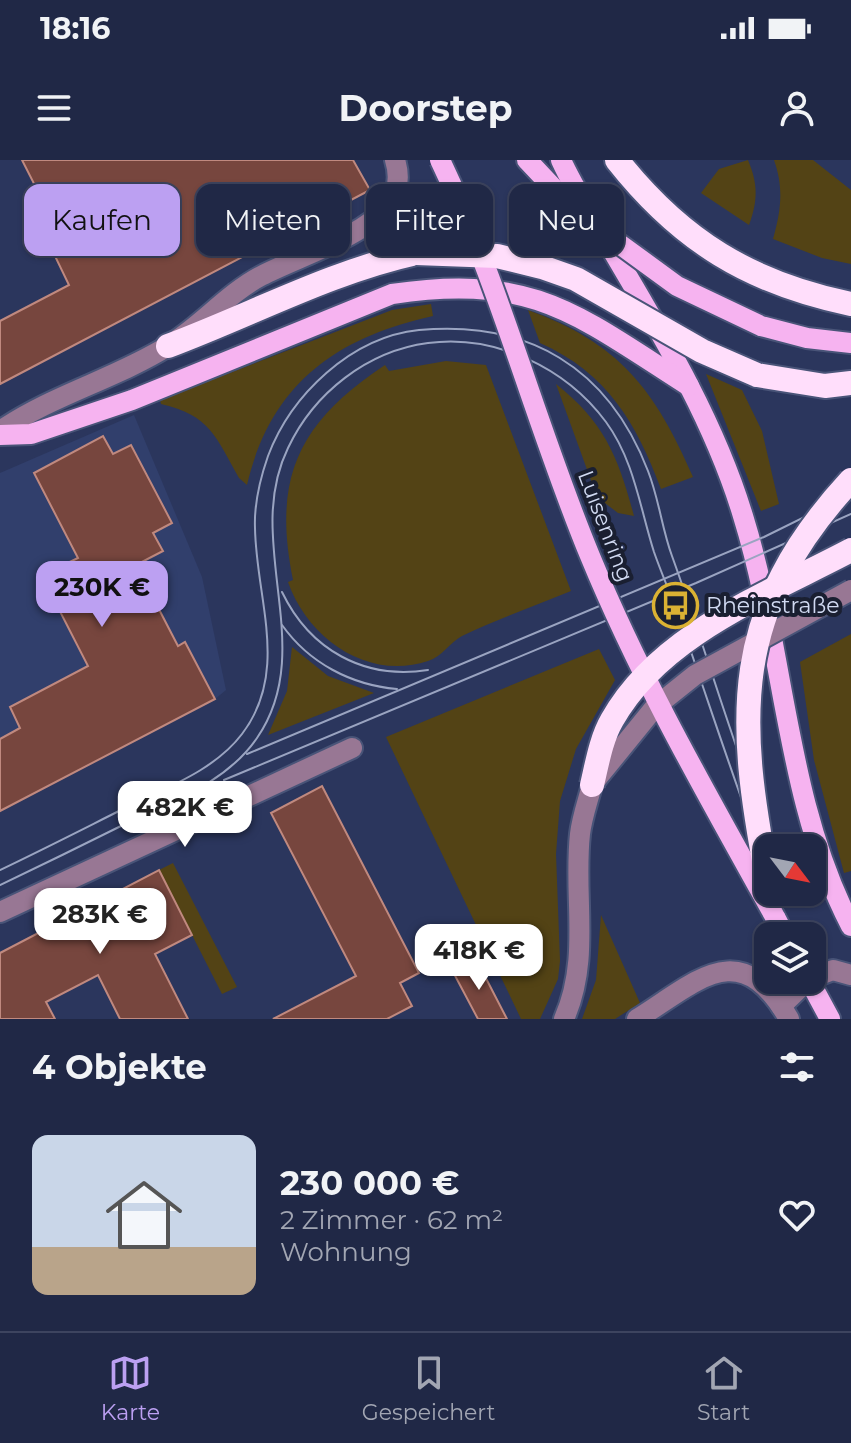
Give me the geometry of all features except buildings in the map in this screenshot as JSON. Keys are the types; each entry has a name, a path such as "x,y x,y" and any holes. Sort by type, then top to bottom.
{"highway":[{"path":"617,160 649,200 697,240 782,286 851,304"},
{"path":"168,346 253,314 346,272 416,253 497,256 576,279 702,351 757,375 825,386 851,383"},
{"path":"759,834 751,791 746,726 753,654 779,578 814,521 851,480"},
{"path":"590,790 611,721 639,683 671,652 704,629 851,550"}],"main road":[{"name":"Luisenring","path":"440,160 476,246 589,554 628,644 664,718 778,922"},
{"path":"527,160 577,213 633,256 715,306 761,326 807,338 851,343"},
{"path":"561,160 689,386 743,514 763,587 808,820 823,864 851,926"},
{"path":"0,433 31,434 132,400 392,294 430,289 466,287 504,290 559,306 689,386"},
{"path":"818,994 830,1019"}],"street":[{"path":"0,433 23,415 168,346 257,278 370,222 388,205 397,188 399,174 395,160"},
{"path":"564,1019 576,989 581,953 580,833 590,790 655,707 695,675 851,590"},
{"path":"0,912 352,748"},
{"path":"826,973 833,970 851,975"},
{"path":"637,1019 666,1011 704,975 722,971 756,978 771,990 785,1012 799,994"}],"shaded area":[{"path":"748,160 756,192 749,225 701,193 719,169"},
{"path":"774,160 813,160 851,190 851,264 822,258 773,239 780,200"},
{"path":"431,304 433,316 366,337 312,371 272,419 247,485 239,478 217,439 201,421 191,414 161,404 160,400 392,310"},
{"path":"528,310 587,338 630,373 664,418 693,477 661,489 641,442 616,402 584,369 540,343"},
{"path":"446,361 486,365 571,591 462,636 428,661 406,666 363,660 325,637 297,603 288,582 293,580 287,544 286,511 290,482 299,455 313,431 331,408 355,386 385,365 389,371"},
{"path":"706,374 742,390 762,431 779,504 761,511"},
{"path":"556,384 587,413 607,442 622,476 634,516 618,513 597,497"},
{"path":"134,415 202,577 226,690 215,699 0,811 0,473"},
{"path":"851,634 851,871 844,873 814,760 800,662"},
{"path":"292,647 328,676 374,693 268,735 287,691"},
{"path":"599,649 615,680 576,749 560,801 556,854 558,979 540,1019 521,1019 386,737"},
{"path":"173,863 237,987 222,994 159,870"},
{"path":"601,915 640,1003 615,1019 582,1019 596,980"}],"tram line":[{"path":"0,870 188,777 218,758 242,734 256,710 264,685 267,660 255,519 262,474 278,433 308,391 347,357 370,344 419,330 458,329 495,333 529,343 559,358 587,378 611,404 631,435 648,471 669,546 768,834"},
{"path":"0,885 180,799 230,767 257,738 274,704 282,668 282,631 272,520 276,484 288,448 312,410 345,378 384,355 428,343 479,344 528,359 571,386 590,403 616,437 630,468 654,552 754,834"},
{"path":"247,754 764,537 851,494"},
{"path":"224,780 696,583 851,514"},
{"path":"282,592 308,630 342,656 382,670 428,670"},
{"path":"282,625 305,650 332,670 363,683 397,689"}],"place":[{"name":"Rheinstraße","path":"675,605"}]}
